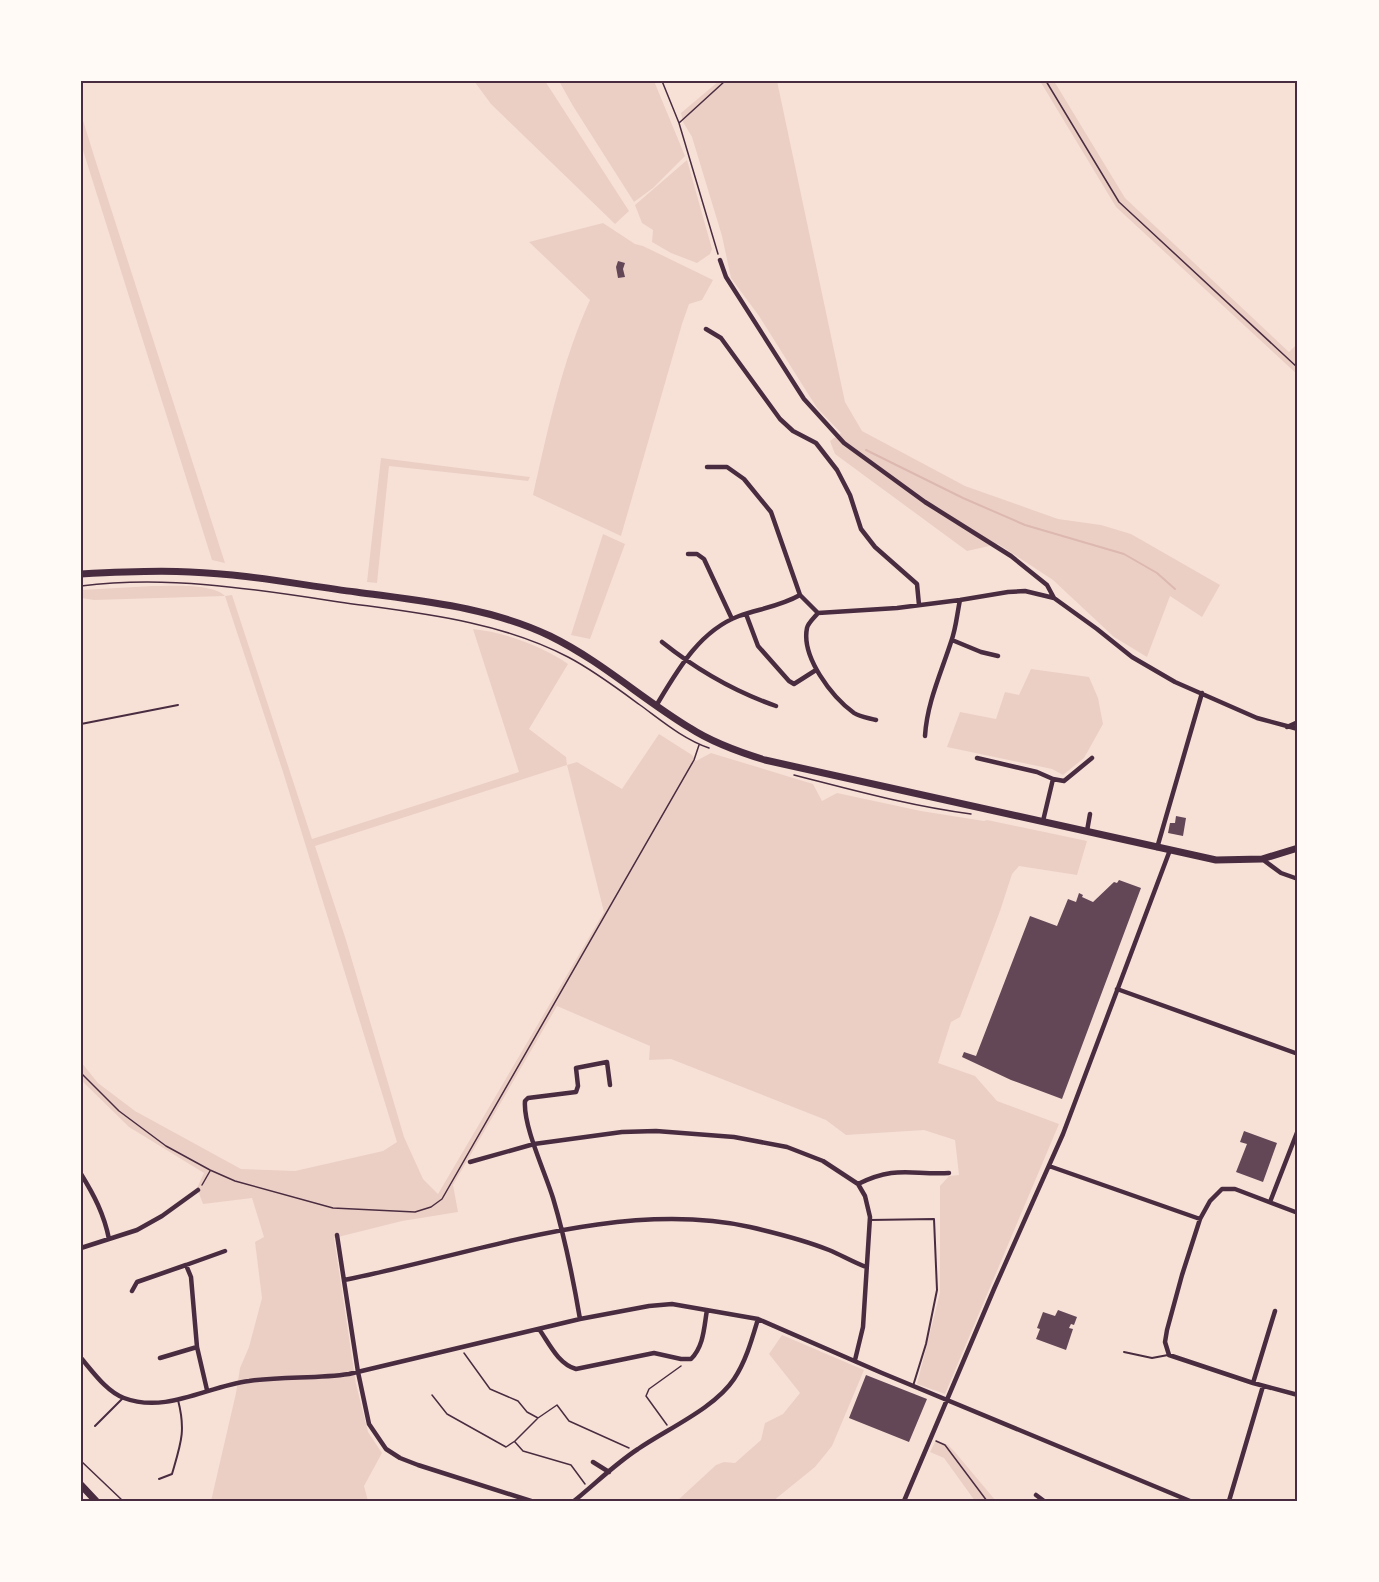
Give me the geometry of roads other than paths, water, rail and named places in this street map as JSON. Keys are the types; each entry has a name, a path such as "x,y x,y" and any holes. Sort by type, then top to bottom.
{"main road":[{"path":"81,574 191,572 248,577 433,603 507,618 548,635 583,654 656,706 709,739 765,760 1216,860 1262,859 1298,848"},
{"path":"81,1485 96,1501"}],"street":[{"path":"720,260 726,277 804,399 844,442 925,502 1011,556 1047,585 1054,598"},
{"path":"706,329 721,338 780,419 793,431 816,443 837,470 850,495 861,529 875,547 917,584 919,605"},
{"path":"707,467 727,467 744,479 771,512 800,595 818,613"},
{"path":"688,554 697,554 705,559 732,619"},
{"path":"876,720 856,715 816,670 809,653 807,626 818,613 919,605 1025,591 1054,598 1097,628 1132,657 1175,682 1257,718 1298,729"},
{"path":"656,706 697,645 717,628 732,619 789,601 800,595"},
{"path":"925,736 926,720 952,640 960,600"},
{"path":"746,614 758,646 789,681 794,684 816,670"},
{"path":"952,640 981,652 998,656"},
{"path":"662,642 708,676 746,695 776,706"},
{"path":"1157,848 1202,693"},
{"path":"1287,727 1298,722"},
{"path":"977,758 1037,771 1053,779 1064,781 1092,758"},
{"path":"1043,821 1053,779"},
{"path":"1087,831 1090,814"},
{"path":"904,1501 1073,1110 1170,850"},
{"path":"1262,859 1281,873 1298,879"},
{"path":"1117,989 1298,1054"},
{"path":"580,1319 562,1230 524,1106 528,1098 576,1092 578,1086 576,1068 607,1062 610,1084"},
{"path":"1270,1202 1298,1130"},
{"path":"470,1162 534,1144 622,1132 689,1133 734,1137 787,1147 823,1161 858,1184 865,1196 869,1220 863,1327 855,1360"},
{"path":"1049,1166 1200,1219"},
{"path":"858,1184 875,1175 894,1171 949,1173"},
{"path":"81,1174 102,1211 109,1239"},
{"path":"1298,1213 1235,1189 1222,1189 1210,1201 1200,1219 1165,1342 1168,1355 1298,1395"},
{"path":"81,1248 145,1225 162,1216 198,1190"},
{"path":"344,1280 562,1230 656,1221 697,1221 749,1227 829,1250 866,1267"},
{"path":"337,1235 358,1372 369,1424 386,1449 409,1462 531,1501"},
{"path":"132,1291 137,1282 225,1251"},
{"path":"186,1265 194,1293 197,1347 207,1390"},
{"path":"81,1358 105,1385 123,1398 150,1404 162,1404 247,1381 322,1378 358,1372 580,1319 649,1306 672,1305 759,1319 947,1401 1190,1501"},
{"path":"539,1329 562,1361 576,1369 654,1353 691,1359 698,1352 707,1310"},
{"path":"1253,1383 1275,1311"},
{"path":"573,1501 635,1450 708,1403 733,1380 751,1344 759,1319"},
{"path":"160,1358 197,1347"},
{"path":"1230,1501 1263,1386"},
{"path":"593,1462 609,1472"},
{"path":"1035,1495 1044,1501"}],"lane":[{"path":"81,724 178,705"},
{"path":"869,1220 934,1219 937,1290 928,1334 913,1386"},
{"path":"1124,1352 1152,1358 1168,1355"},
{"path":"95,1426 123,1398"},
{"path":"159,1479 172,1473 181,1444 183,1420 177,1400"}],"waterway":[{"path":"866,450 963,498 1025,525 1124,554 1157,573 1175,589"}]}
